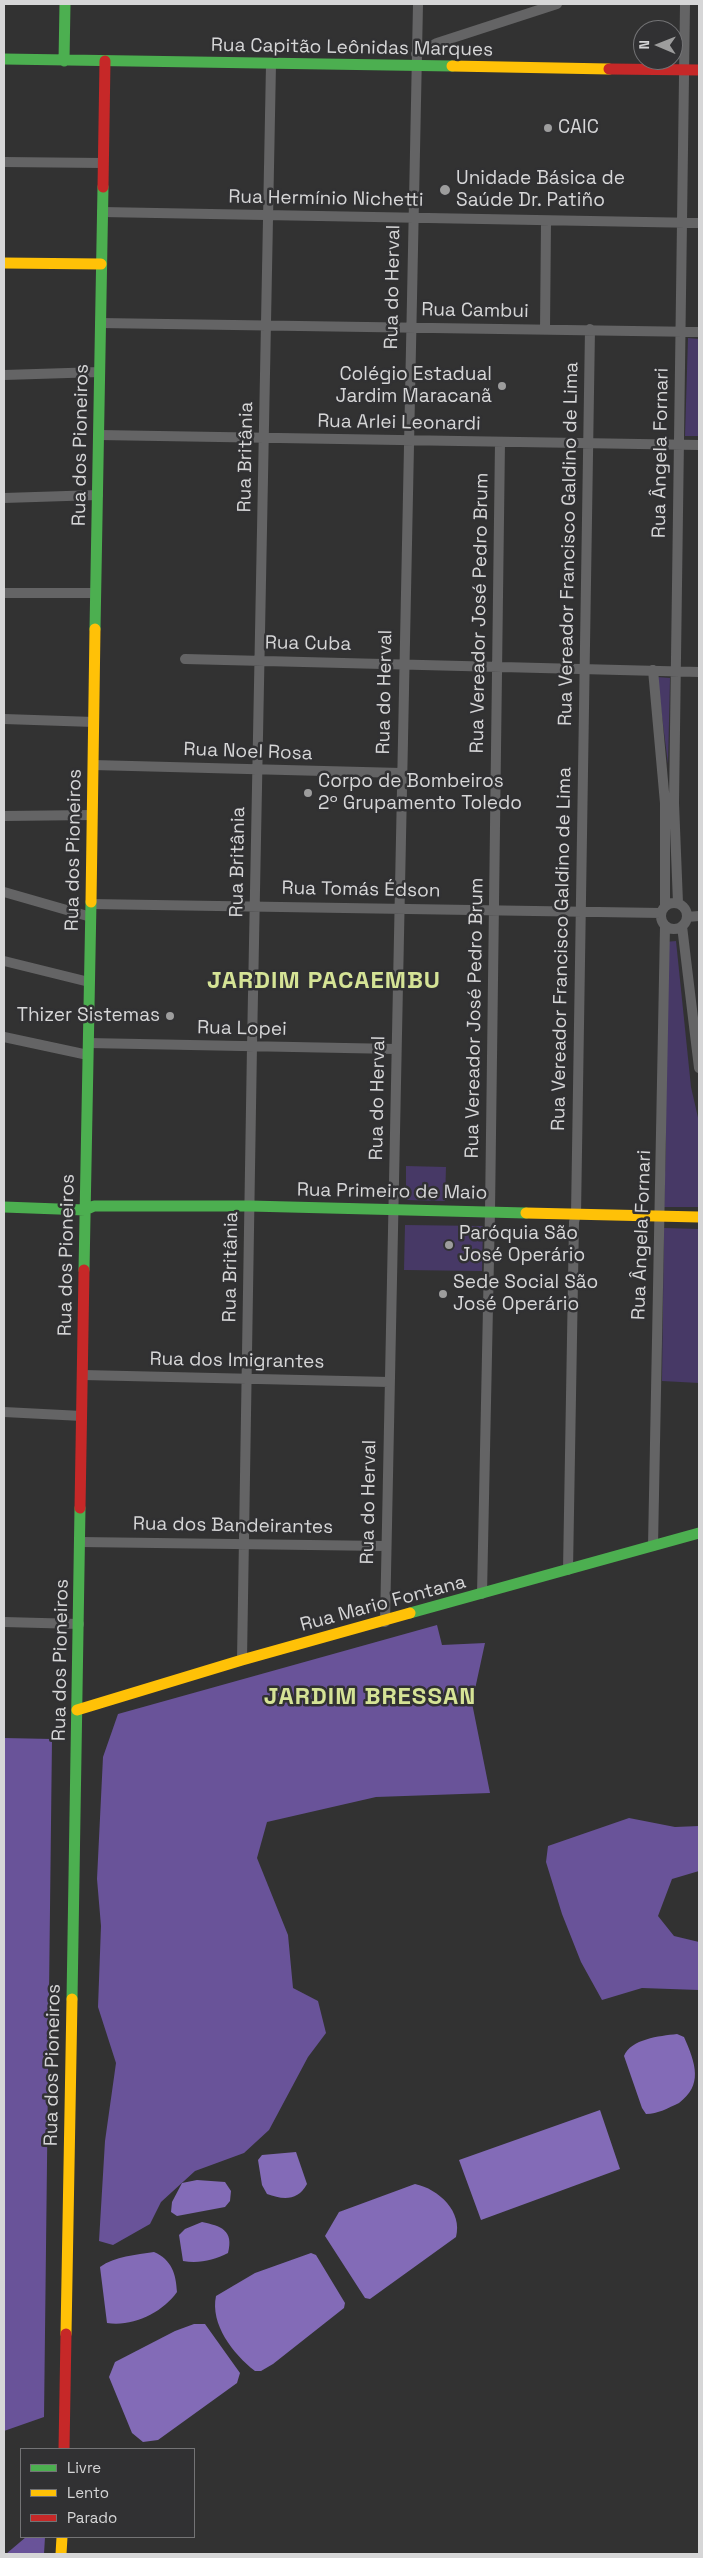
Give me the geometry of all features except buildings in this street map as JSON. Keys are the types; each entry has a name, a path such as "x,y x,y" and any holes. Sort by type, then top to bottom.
{"street":[{"path":"64,60 65,4"},
{"name":"Rua do Herval","path":"384,1622 394,1213 415,66 418,4"},
{"path":"416,54 437,43 556,4"},
{"name":"Rua Ângela Fornari","path":"663,910 676,672 685,4"},
{"name":"Rua Capitão Leônidas Marques","path":"4,59 699,70"},
{"name":"Rua dos Pioneiros","path":"64,2448 105,61"},
{"name":"Rua Britânia","path":"242,1660 271,64"},
{"path":"4,162 103,163"},
{"name":"Rua Hermínio Nichetti","path":"102,212 699,224"},
{"path":"545,329 546,222"},
{"path":"4,263 101,264"},
{"name":"Rua Cambui","path":"100,323 699,332"},
{"name":"Rua Vereador Francisco Galdino de Lima","path":"568,1570 590,329"},
{"path":"4,375 100,372"},
{"name":"Rua Arlei Leonardi","path":"98,435 699,445"},
{"name":"Rua Vereador José Pedro Brum","path":"482,1594 500,442"},
{"path":"4,498 98,495"},
{"path":"4,593 96,593"},
{"name":"Rua Cuba","path":"185,659 699,672"},
{"name":"Rua Ângela Fornari","path":"653,670 670,803 678,903"},
{"path":"4,719 94,722"},
{"name":"Rua Noel Rosa","path":"93,765 401,773"},
{"path":"4,816 92,816"},
{"path":"4,892 91,917"},
{"path":"699,916 685,921 676,929 665,926 663,910 678,903 685,908 685,921 699,1068"},
{"name":"Rua Tomás Édson","path":"91,904 580,911 663,910"},
{"name":"Rua Ângela Fornari","path":"653,1546 665,926"},
{"path":"4,961 90,982"},
{"name":"Rua Lopei","path":"4,1037 88,1049 252,1046 396,1049"},
{"name":"Rua Primeiro de Maio","path":"4,1207 85,1210 92,1206 394,1213 659,1221 699,1225"},
{"name":"Rua Primeiro de Maio","path":"659,1221 699,1217"},
{"name":"Rua dos Imigrantes","path":"83,1375 389,1382"},
{"path":"4,1412 82,1416"},
{"name":"Rua Mario Fontana","path":"77,1710 242,1660 699,1533"},
{"name":"Rua dos Bandeirantes","path":"80,1542 386,1546"},
{"path":"4,1622 79,1624"},
{"path":"61,2554 62,2538"}],"shaded area":[{"path":"688,338 699,339 699,436 685,436"},
{"path":"657,677 670,678 668,764"},
{"path":"676,941 691,1087 699,1122 699,1207 664,1207 666,1142 663,1086 665,942"},
{"path":"406,1166 446,1167 445,1201 406,1200"},
{"path":"405,1225 483,1226 482,1271 404,1270"},
{"path":"664,1228 699,1229 699,1383 662,1381"},
{"path":"437,1625 442,1645 485,1643 472,1703 490,1793 376,1797 267,1822 257,1858 288,1935 293,1988 318,2001 326,2033 308,2057 269,2130 244,2153 195,2171 161,2202 150,2224 113,2245 99,2241 105,2141 116,2063 98,2007 101,1926 97,1879 103,1757 118,1714"},
{"path":"4,1738 52,1739 44,2417 4,2431"},
{"path":"629,1818 675,1827 699,1826 699,1871 672,1879 658,1916 674,1936 699,1942 699,1990 642,1988 602,2000 581,1962 562,1914 546,1862 548,1846"},
{"path":"677,2034 684,2037 692,2056 695,2073 692,2089 679,2103 659,2112 646,2114 642,2108 624,2056 633,2046 646,2039"},
{"path":"600,2110 620,2169 481,2220 459,2160"},
{"path":"296,2152 307,2184 303,2190 290,2198 267,2194 262,2185 258,2160 262,2155"},
{"path":"197,2180 225,2182 231,2191 230,2201 225,2207 177,2216 171,2212 172,2202 182,2183"},
{"path":"415,2184 433,2191 447,2203 456,2219 456,2237 370,2299 365,2298 325,2236 339,2212"},
{"path":"202,2222 215,2225 224,2230 229,2239 228,2253 206,2261 183,2261 179,2235 185,2229"},
{"path":"154,2252 165,2259 172,2268 176,2279 177,2292 171,2300 146,2317 127,2323 107,2323 100,2267 119,2258"},
{"path":"311,2253 316,2255 345,2303 344,2308 273,2364 261,2371 255,2371 239,2356 225,2338 216,2317 216,2296 255,2273"},
{"path":"194,2324 205,2324 240,2373 237,2383 158,2440 143,2442 132,2433 109,2377 115,2362 175,2331"},
{"path":"25,2538 45,2538 44,2554 6,2554"}],"traffic: fast":[{"path":"64,61 65,4"},
{"path":"4,59 452,66"},
{"path":"95,629 103,187"},
{"path":"84,1270 91,902"},
{"path":"4,1207 85,1210 94,1206 250,1206 526,1213"},
{"path":"72,1999 80,1508"},
{"path":"410,1613 699,1533"}],"traffic: slow":[{"path":"452,66 609,69"},
{"path":"4,263 101,264"},
{"path":"91,902 95,629"},
{"path":"526,1213 699,1217"},
{"path":"77,1710 242,1660 410,1613"},
{"path":"66,2334 72,1999"},
{"path":"61,2554 62,2538"}],"traffic: jam":[{"path":"103,187 105,61"},
{"path":"609,69 699,70"},
{"path":"80,1508 84,1270"},
{"path":"64,2448 66,2334"}],"place":[{"name":"CAIC","path":"548,128"},
{"name":"Unidade Básica de Saúde Dr. Patiño","path":"445,190"},
{"name":"Colégio Estadual Jardim Maracanã","path":"502,386"},
{"name":"Corpo de Bombeiros 2º Grupamento Toledo","path":"308,793"},
{"name":"Thizer Sistemas","path":"170,1016"},
{"name":"Paróquia São José Operário","path":"449,1245"},
{"name":"Sede Social São José Operário","path":"443,1294"}],"district":[{"name":"JARDIM PACAEMBU","path":"324,981"},
{"name":"JARDIM BRESSAN","path":"370,1697"}]}
